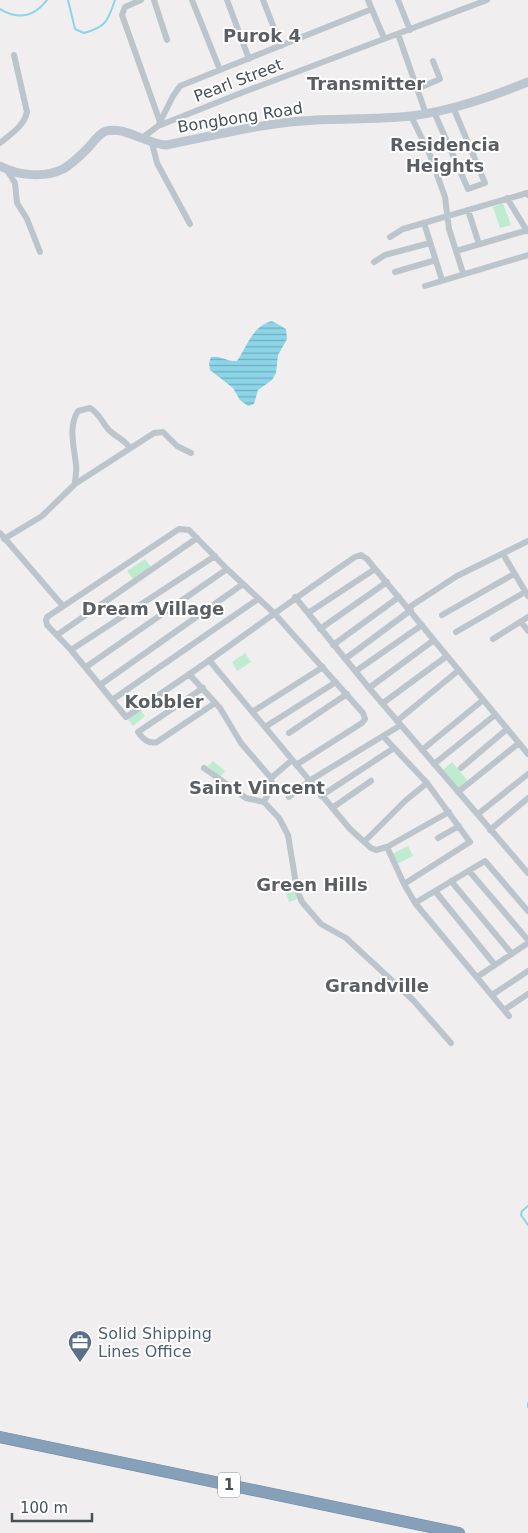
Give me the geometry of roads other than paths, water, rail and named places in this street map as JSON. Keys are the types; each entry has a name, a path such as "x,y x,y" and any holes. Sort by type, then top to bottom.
{"highway":[{"name":"1","path":"0,1437 459,1533"}],"street":[{"path":"141,0 125,7 122,15 159,124"},
{"path":"154,0 167,40"},
{"path":"192,0 220,70"},
{"path":"227,0 249,59"},
{"path":"262,0 281,46"},
{"path":"368,0 384,38"},
{"path":"398,0 410,30"},
{"name":"Pearl Street","path":"142,138 159,124 487,0"},
{"path":"159,124 180,86 372,9"},
{"path":"398,34 417,89 468,189 485,183 454,107"},
{"path":"0,143 21,126 27,112 14,55"},
{"path":"417,89 440,79 433,61"},
{"name":"Bongbong Road","path":"3,168 31,174 58,171 73,162 97,137 108,130 124,132 166,145 242,129 300,121 412,116 430,113 454,107 528,82"},
{"path":"412,116 425,143 445,197 446,216 463,274"},
{"path":"152,142 157,163 190,224"},
{"path":"3,168 15,183 17,203 27,219 40,252"},
{"path":"390,237 403,229 507,198 527,193 528,195"},
{"path":"456,251 528,230 507,198"},
{"path":"468,210 479,244"},
{"path":"424,223 442,280"},
{"path":"374,262 385,255 430,243"},
{"path":"425,286 528,255"},
{"path":"395,272 436,260"},
{"path":"75,484 76,466 73,451 72,425 78,411 90,408 96,411 110,431 125,441 130,448"},
{"path":"63,606 2,536 42,516 75,484 130,448 159,432 163,432 177,446 191,453"},
{"path":"271,778 363,722 363,713 274,614 186,529 179,529 49,615 46,620 47,625 86,667 126,717 274,614 295,597 358,555 364,557 399,597 528,754"},
{"path":"57,635 197,538"},
{"path":"345,659 409,609 457,576 528,541"},
{"path":"456,632 527,594 503,554"},
{"path":"71,650 215,556"},
{"path":"86,667 227,569"},
{"path":"308,613 375,569"},
{"path":"442,615 514,574"},
{"path":"320,629 386,582"},
{"path":"100,685 243,584"},
{"path":"295,597 369,688 528,873"},
{"path":"333,645 399,597"},
{"path":"112,700 258,599"},
{"path":"493,639 528,617"},
{"path":"521,622 528,631"},
{"path":"356,672 422,625"},
{"path":"369,688 434,640"},
{"path":"383,703 447,656"},
{"path":"209,660 321,796 364,842 376,850 387,847 449,812"},
{"path":"252,712 323,667"},
{"path":"289,797 309,781 383,736 459,670"},
{"path":"189,674 215,703 242,743 271,778 272,786 264,802"},
{"path":"265,727 336,682"},
{"path":"203,688 138,732 146,741 157,742 215,703"},
{"path":"289,733 347,694"},
{"path":"422,750 484,700"},
{"path":"434,764 495,715"},
{"path":"461,768 508,729"},
{"path":"383,736 427,783 470,842 404,884"},
{"path":"458,792 519,743"},
{"path":"321,796 394,748"},
{"path":"204,768 246,798 264,802 279,818 286,829 297,890 302,902 321,924 350,942 413,1000 451,1043"},
{"path":"478,814 528,774"},
{"path":"332,808 372,781"},
{"path":"364,842 405,801 427,783"},
{"path":"490,830 528,798"},
{"path":"438,838 459,826"},
{"path":"387,847 415,903 509,1016"},
{"path":"415,903 485,861 525,902 528,911"},
{"path":"469,871 528,941 477,977"},
{"path":"451,881 512,954"},
{"path":"435,891 495,965"},
{"path":"492,995 528,970"},
{"path":"504,1010 528,994"}],"water":[{"path":"272,321 286,329 287,339 278,355 276,373 272,380 258,390 254,404 248,406 240,400 233,388 210,370 209,363 211,357 237,361 255,332"}],"waterway":[{"path":"0,9 13,15 25,15 37,10 47,0"},
{"path":"68,0 75,29 84,33 97,28 105,22 115,0"},
{"path":"528,1206 522,1211 521,1215 528,1225"}],"place":[{"name":"Solid Shipping Lines Office","path":"80,1363"}],"district":[{"name":"Purok 4","path":"262,36"},
{"name":"Transmitter","path":"366,84"},
{"name":"Residencia Heights","path":"445,155"},
{"name":"Dream Village","path":"153,609"},
{"name":"Kobbler","path":"164,702"},
{"name":"Saint Vincent","path":"257,788"},
{"name":"Green Hills","path":"312,885"},
{"name":"Grandville","path":"377,986"}]}
